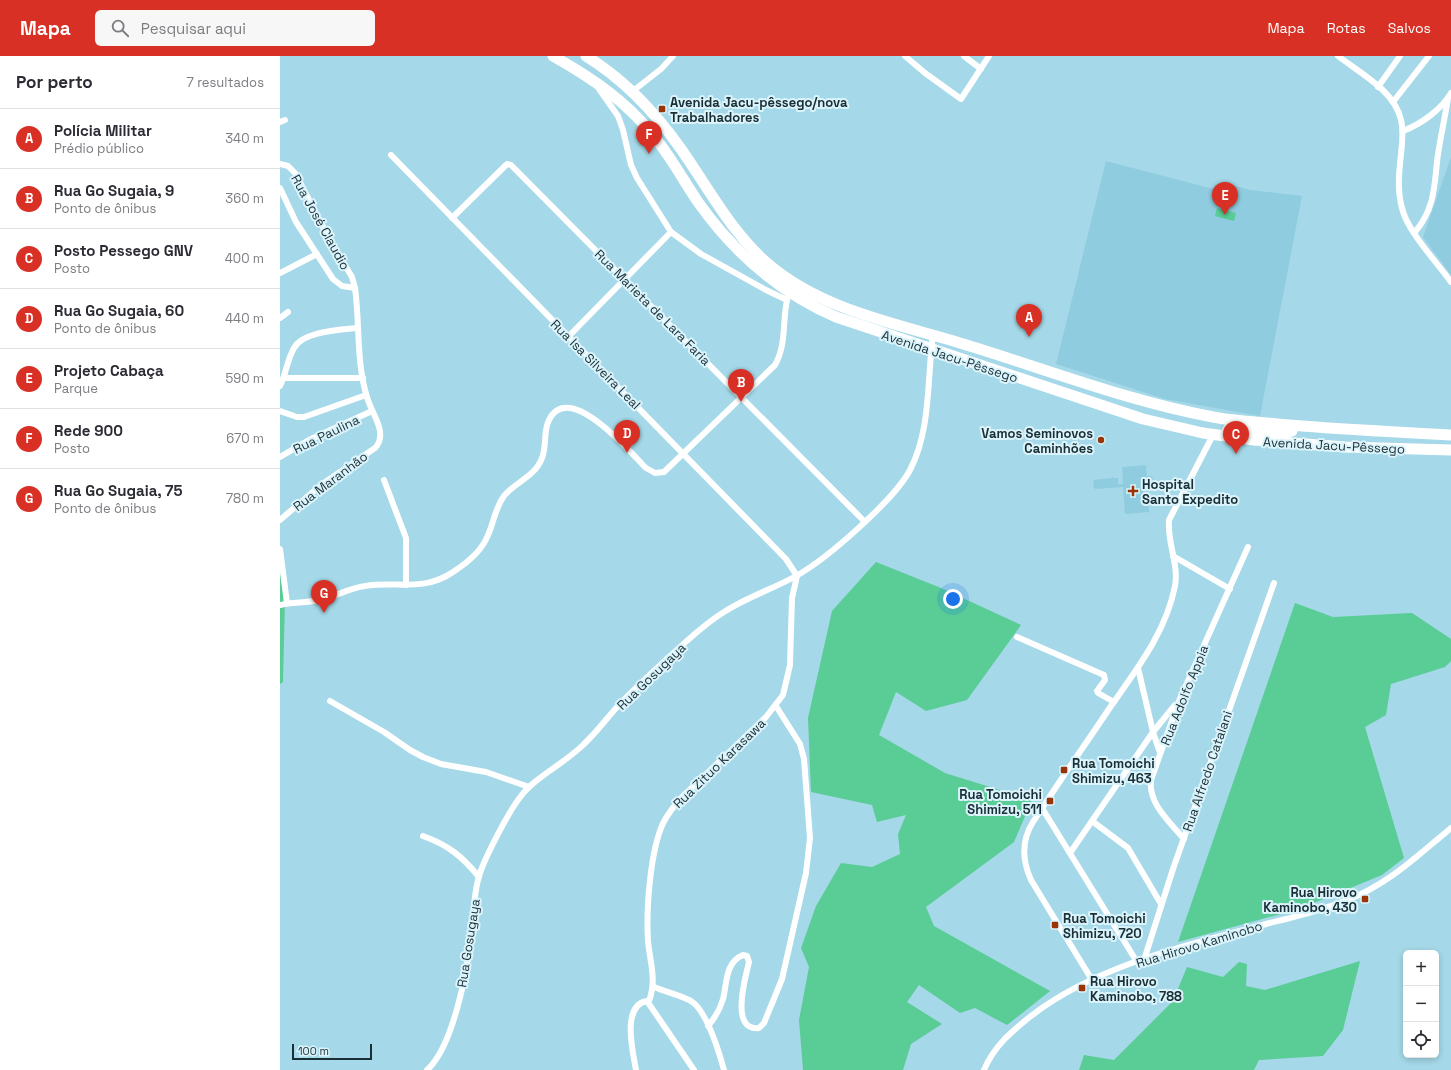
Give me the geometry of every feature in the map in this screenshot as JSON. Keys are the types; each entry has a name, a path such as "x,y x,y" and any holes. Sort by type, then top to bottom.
{"highway":[{"name":"Avenida Jacu-Pêssego","path":"553,56 587,76 622,102 652,134 702,207 736,249 788,296 868,329 931,350 1123,412 1213,435 1371,448 1451,450"},
{"name":"Avenida Jacu-Pêssego","path":"586,56 632,91 666,129 732,225 769,264 792,281 839,306 889,323 934,335 1150,403 1197,415 1325,428 1451,434"},
{"path":"868,329 883,329 922,342 926,337 919,331"},
{"path":"931,350 945,346 999,362 1011,359"},
{"path":"1123,412 1135,410 1196,426 1200,424 1197,415"},
{"path":"1197,415 1205,421 1213,435 1224,425 1313,432 1325,428"},
{"path":"1229,437 1227,431 1230,428 1281,434 1292,431"}],"street":[{"path":"632,91 661,69 673,56"},
{"path":"905,56 958,98 964,97 989,56"},
{"path":"964,56 981,69"},
{"path":"1338,56 1378,87 1393,102 1400,116 1403,131 1398,190 1402,210 1415,232 1451,282"},
{"path":"1378,87 1400,56"},
{"path":"1393,102 1429,56"},
{"path":"280,605 317,600 366,586 428,584 439,580 454,571 478,552 489,534 494,514 504,496 531,475 540,463 544,452 548,421 561,409 573,410 595,418 646,468 655,473 664,472 768,374 779,358 783,346 788,296 766,290 701,254 671,232 637,178 631,165 624,130 618,116 600,90 587,76"},
{"path":"1403,131 1423,120 1450,96"},
{"path":"1415,232 1427,212 1435,193 1438,155 1450,96"},
{"name":"Rua Isa Silveira Leal","path":"391,155 684,453 786,559 797,576"},
{"name":"Rua José Claudio","path":"280,164 288,166 295,173 332,244 352,277 355,288 357,328 363,378 366,395 380,433 380,442"},
{"name":"Rua Marieta de Lara Faria","path":"452,218 507,164 513,166 864,521"},
{"name":"Rua José Claudio","path":"280,188 290,212 337,284 355,288"},
{"path":"569,336 671,232"},
{"path":"280,273 317,254"},
{"path":"280,318 288,312"},
{"path":"280,386 293,348 300,341 322,333 357,328"},
{"name":"Rua Gosugaya","path":"427,1070 433,1064 443,1048 457,1004 471,941 478,877 515,804 529,788 567,760 584,744 632,691 708,623 743,601 797,576 835,548 890,497 908,472 918,450 923,427 934,335"},
{"path":"284,378 363,378"},
{"path":"280,412 304,417 366,395"},
{"name":"Rua Paulina","path":"280,457 309,440 372,412"},
{"path":"1092,980 1026,870 1024,858 1025,840 1030,826 1138,668 1156,638 1172,597 1175,580 1173,556 1168,531 1169,520 1213,435"},
{"name":"Rua Maranhão","path":"280,520 321,485 375,448 380,442"},
{"path":"384,480 406,538 406,585"},
{"name":"Rua Adolfo Appia","path":"1184,839 1156,805 1151,793 1152,780 1178,701 1248,547"},
{"path":"280,549 287,603"},
{"path":"1173,556 1230,589"},
{"name":"Rua Zituo Karasawa","path":"636,1070 630,1027 638,1006 648,1001 654,987 648,930 649,906 657,842 661,827 669,812 679,800 776,706 783,695 790,666 792,598 797,576"},
{"name":"Rua Alfredo Catalani","path":"1140,961 1274,583"},
{"path":"1017,637 1104,675 1105,680 1097,691 1114,702"},
{"path":"1138,668 1153,732 1160,753"},
{"path":"330,701 423,757 441,764 481,771 529,788"},
{"path":"1070,853 1153,732 1178,701"},
{"path":"708,1026 720,1008 729,970 736,959 743,955 747,956 749,962 741,994 742,1015 746,1024 754,1028 759,1028 764,1023 782,979 806,873 810,825 804,759 800,744 776,706"},
{"path":"1042,808 1140,961"},
{"path":"1092,821 1129,850 1161,904"},
{"name":"Rua Hirovo Kaminobo","path":"984,1070 996,1048 1011,1031 1059,996 1092,980 1140,961 1194,943 1305,914 1360,895 1390,877 1451,828"},
{"path":"423,836 450,847 470,866 478,877"},
{"path":"654,987 692,1002 699,1009 708,1026 724,1070"},
{"path":"648,1001 694,1070"}],"shaded area":[{"path":"1451,157 1451,275 1423,237"},
{"path":"1106,161 1229,193 1232,185 1250,190 1302,196 1260,416 1165,399 1056,364"},
{"name":"Hospital Santo Expedito","path":"1146,465 1147,476 1152,476 1153,482 1142,483 1143,494 1148,494 1149,512 1125,514 1123,487 1095,489 1093,487 1094,480 1114,477 1118,478 1118,484 1123,484 1122,467"}],"green space":[{"path":"1217,208 1236,213 1234,221 1215,216"},
{"path":"876,562 941,588 1021,625 967,700 926,711 896,692 879,735 945,773 1032,800 1014,842 926,907 934,926 1050,991 1007,1025 975,1008 960,1013 919,985 907,1002 942,1024 911,1044 903,1070 803,1070 799,1020 809,967 801,948 816,906 841,863 872,867 900,854 898,834 906,815 877,822 872,805 811,792 808,718 832,611"},
{"path":"280,571 285,600 283,682 280,684"},
{"path":"1295,603 1333,617 1412,613 1451,639 1451,661 1445,667 1391,684 1386,715 1365,727 1404,858 1382,875 1299,909 1178,942"},
{"path":"1360,961 1343,1030 1323,1056 1259,1060 1254,1070 1079,1070 1084,1055 1114,1060 1173,1001 1187,967 1223,977 1239,962 1247,964 1246,986 1265,990"}],"place":[{"name":"Avenida Jacu-pêssego/nova Trabalhadores","path":"662,109"},
{"name":"Rede 900","path":"649,154"},
{"name":"Projeto Cabaça","path":"1225,215"},
{"name":"Polícia Militar","path":"1029,337"},
{"name":"Rua Go Sugaia, 9","path":"741,402"},
{"name":"Vamos Seminovos Caminhões","path":"1101,440"},
{"name":"Rua Go Sugaia, 60","path":"627,453"},
{"name":"Posto Pessego GNV","path":"1236,454"},
{"name":"Hospital Santo Expedito","path":"1133,491"},
{"name":"Rua Go Sugaia, 75","path":"324,613"},
{"name":"Rua Tomoichi Shimizu, 463","path":"1064,770"},
{"name":"Rua Tomoichi Shimizu, 511","path":"1050,801"},
{"name":"Rua Hirovo Kaminobo, 430","path":"1365,899"},
{"name":"Rua Tomoichi Shimizu, 720","path":"1055,925"},
{"name":"Rua Hirovo Kaminobo, 788","path":"1082,988"}]}
